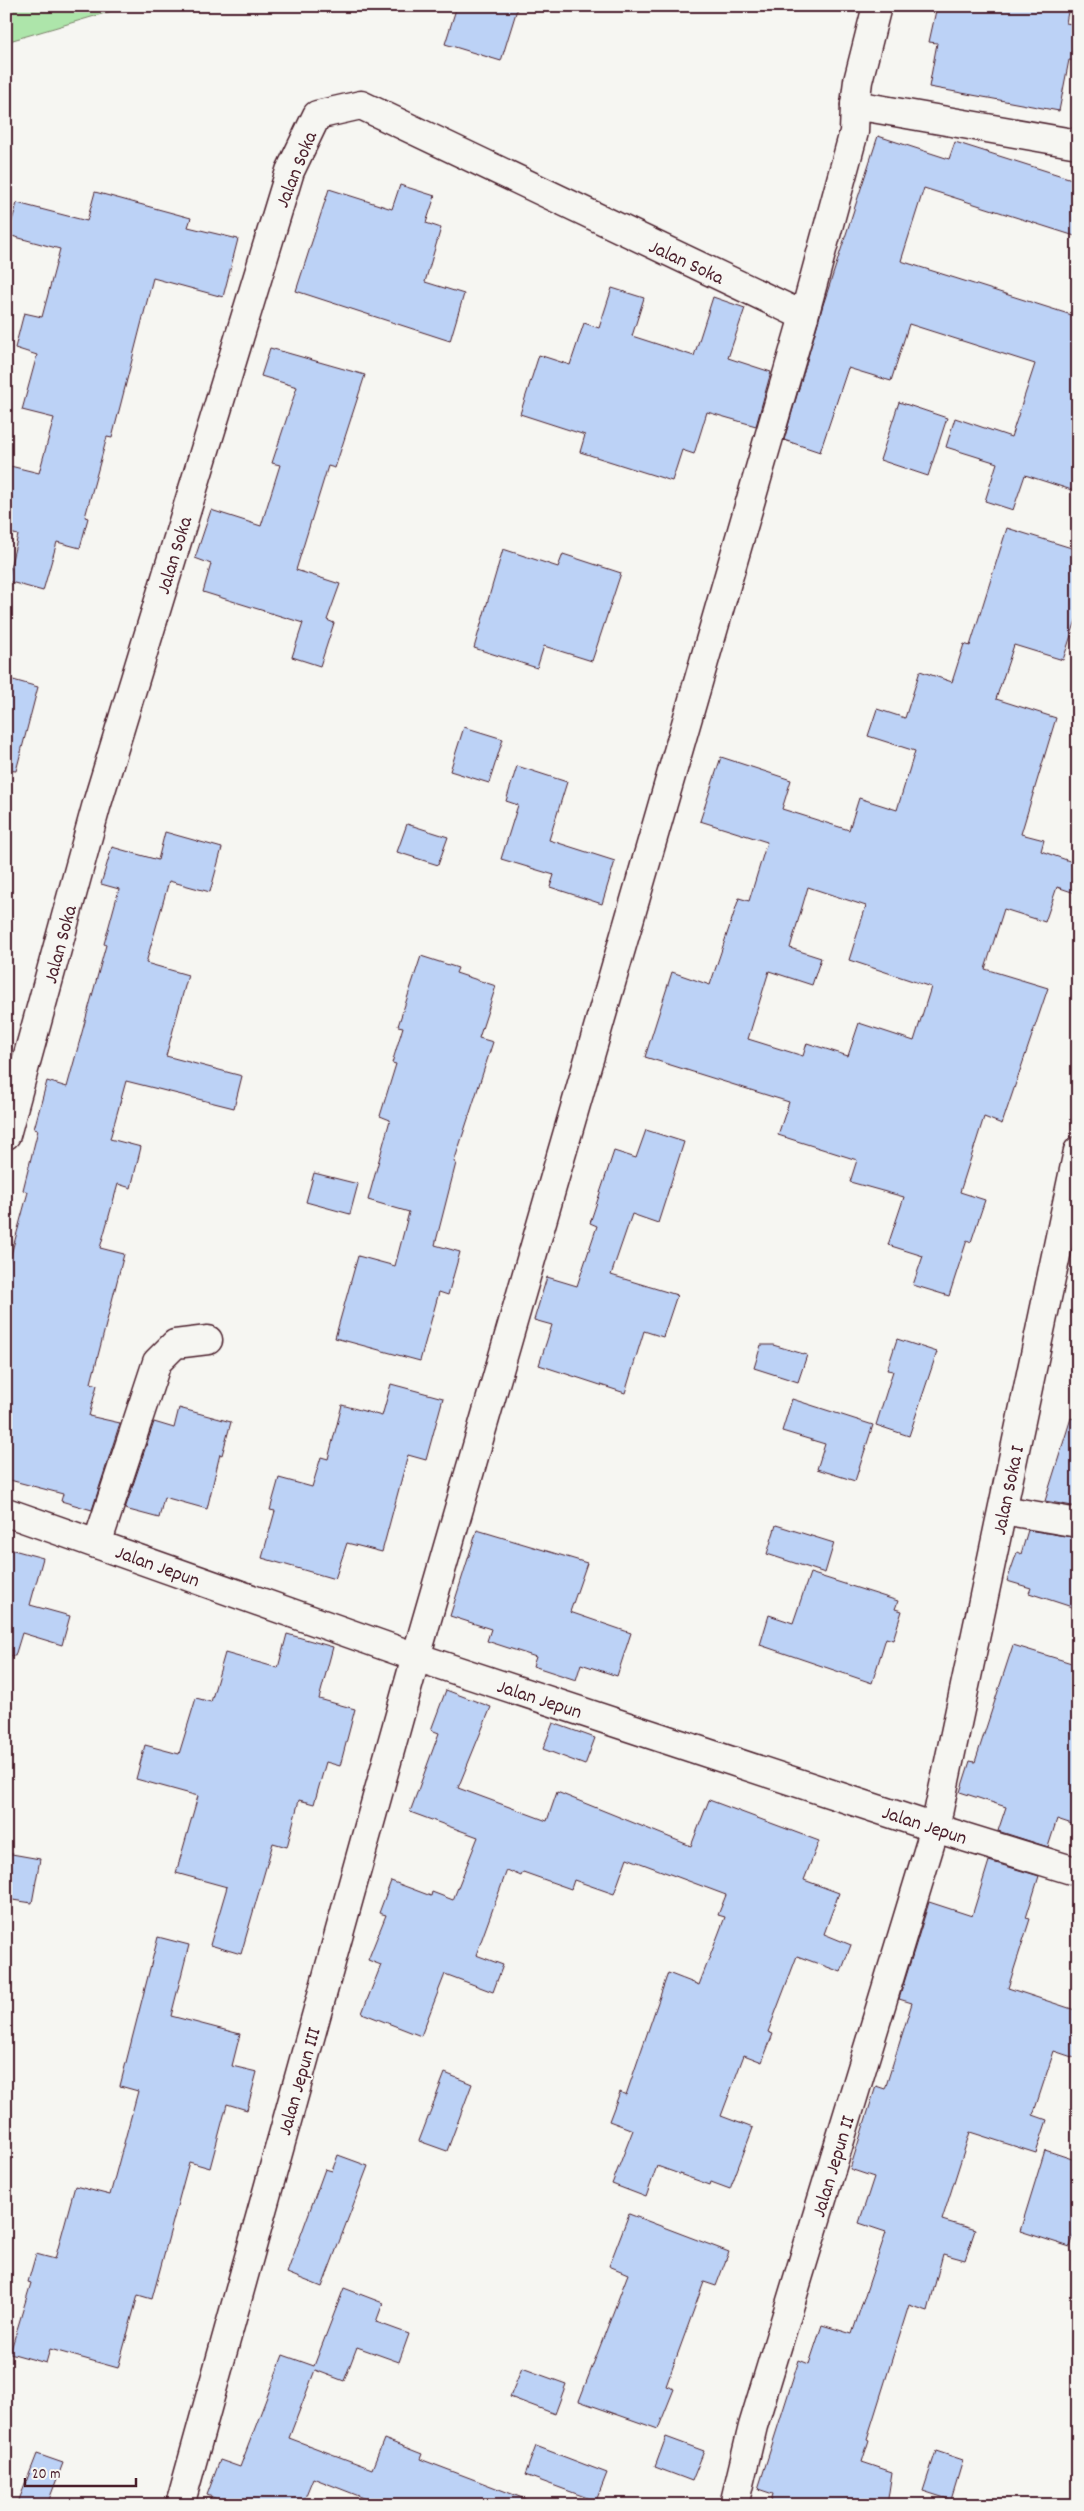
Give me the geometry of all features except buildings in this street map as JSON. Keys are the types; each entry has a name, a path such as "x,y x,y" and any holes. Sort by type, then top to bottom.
{"street":[{"path":"804,316 854,132 858,81 877,6"},
{"name":"Jalan Soka","path":"6,1135 102,788 290,171 318,114 361,105 804,316"},
{"path":"855,105 1078,144"},
{"name":"Jalan Jepun III","path":"180,2505 416,1657 804,316"},
{"name":"Jalan Soka I","path":"935,1828 1078,1151"},
{"path":"97,1544 157,1362 175,1344 208,1340"},
{"path":"1003,1510 1078,1524"},
{"name":"Jalan Jepun","path":"6,1512 416,1657 935,1828 1078,1872"},
{"name":"Jalan Jepun II","path":"734,2505 753,2426 935,1828"}],"green space":[{"path":"6,6 129,6 6,42"}]}
